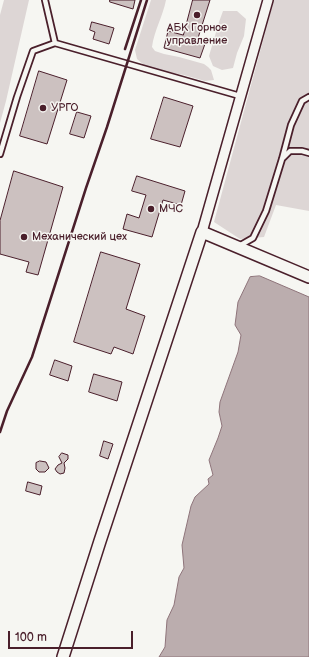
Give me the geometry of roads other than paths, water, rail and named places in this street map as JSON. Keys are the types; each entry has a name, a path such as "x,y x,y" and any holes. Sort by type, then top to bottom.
{"street":[{"path":"63,657 202,232 268,0"},
{"path":"202,232 309,277"}],"lane":[{"path":"45,0 55,43"},
{"path":"0,154 17,97 33,51 55,43 240,96"},
{"path":"238,247 253,238 266,211 291,125 302,101 309,97"},
{"path":"282,159 290,151 302,151 309,153"}],"railway":[{"path":"125,49 141,0"},
{"path":"0,432 7,411 32,357 147,0"}],"place":[{"name":"АБК Горное управление","path":"197,15"},
{"name":"УРГО","path":"43,108"},
{"name":"МЧС","path":"151,209"},
{"name":"Механический цех","path":"24,237"}]}
